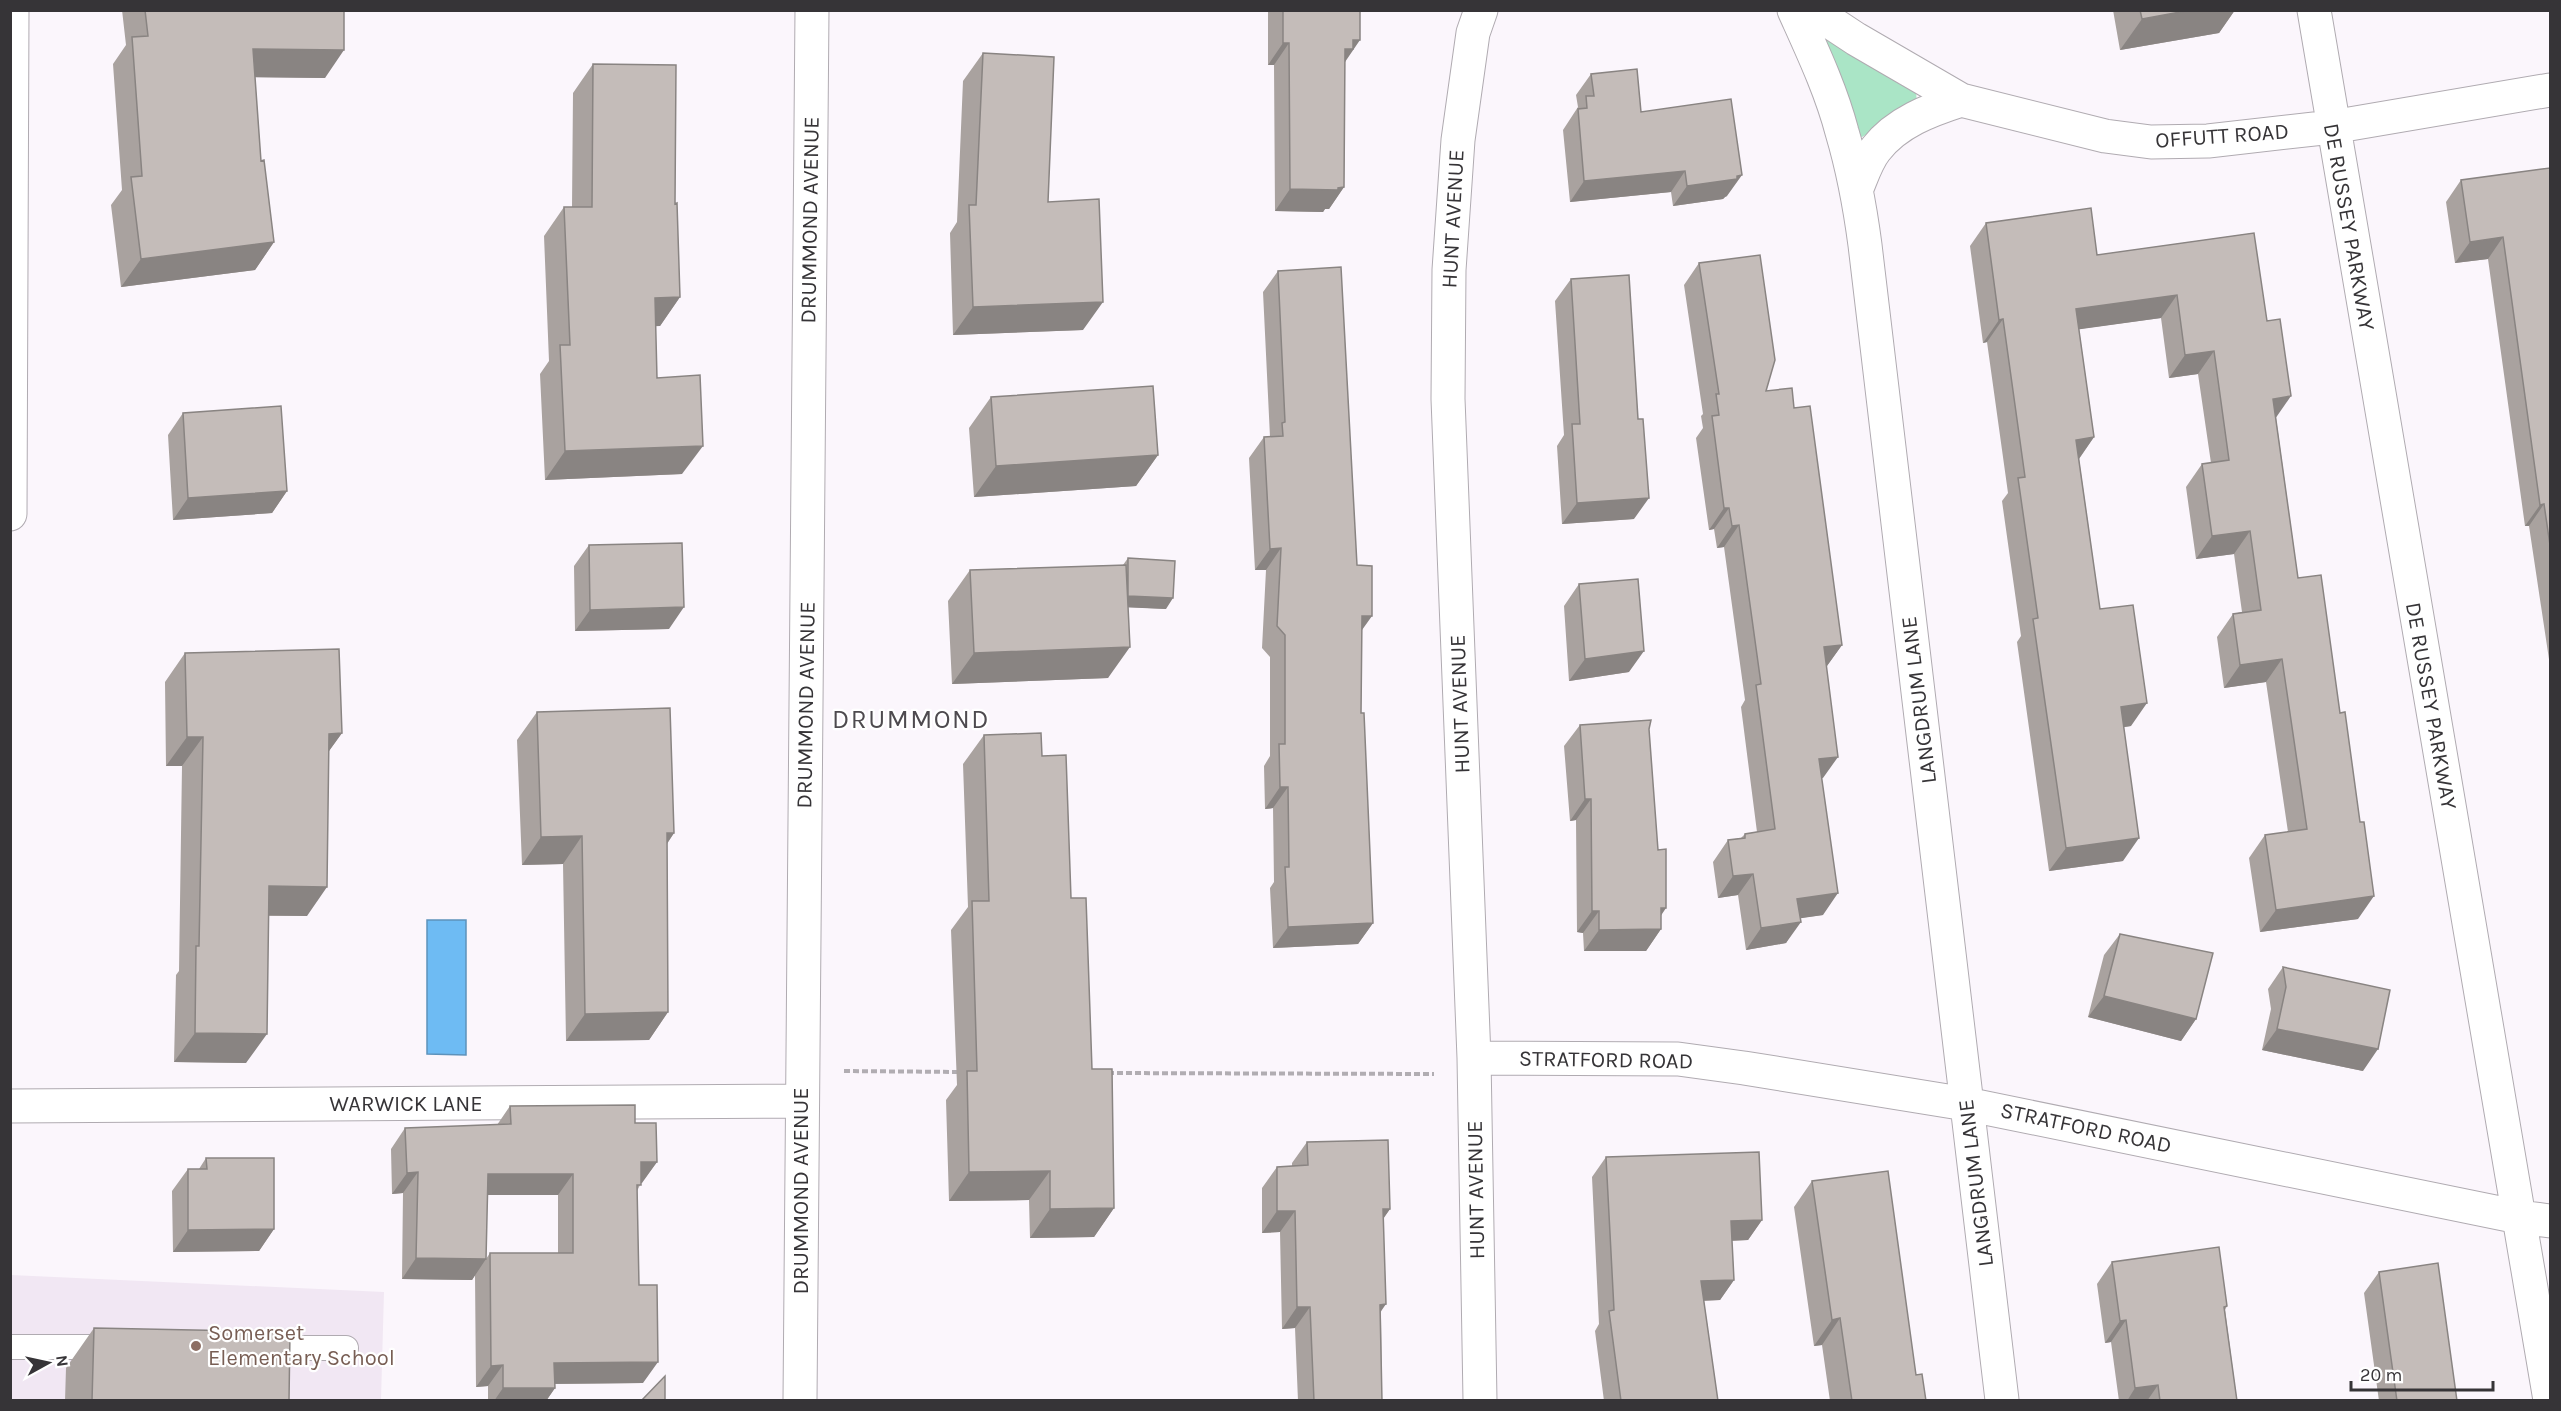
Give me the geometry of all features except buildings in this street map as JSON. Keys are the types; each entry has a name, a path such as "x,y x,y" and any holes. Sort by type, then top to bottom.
{"street":[{"path":"10,514 12,10"},
{"name":"DRUMMOND AVENUE","path":"800,1401 812,10"},
{"name":"HUNT AVENUE","path":"1480,1401 1474,1066 1448,399 1449,270 1458,140 1473,33 1481,10"},
{"name":"LANGDRUM LANE","path":"1794,10 1821,69 1839,120 1857,188 2002,1401"},
{"name":"OFFUTT ROAD","path":"1812,10 1961,100 2094,133 2151,142 2208,141 2332,127 2550,90"},
{"name":"DE RUSSEY PARKWAY","path":"2314,10 2332,127 2535,1219 2550,1401"},
{"path":"1857,188 1875,150 1904,124 1930,110 1961,100"},
{"name":"STRATFORD ROAD","path":"1474,1066 1678,1059 1966,1104 2535,1219"},
{"name":"WARWICK LANE","path":"10,1106 802,1101"}],"lane":[{"path":"10,1347 132,1347"},
{"path":"239,1348 346,1348"}],"path":[{"path":"1101,1073 1474,1066"},
{"path":"841,1071 971,1072"}],"shaded area":[{"name":"Somerset Elementary School","path":"11,1275 384,1292 381,1400 11,1400"}],"green space":[{"path":"1816,29 1916,90 1917,105 1862,137 1858,136"}],"water":[{"path":"427,920 466,920 466,1055 427,1054"}],"place":[{"name":"Somerset Elementary School","path":"196,1346"}],"district":[{"name":"DRUMMOND","path":"911,719"}]}
